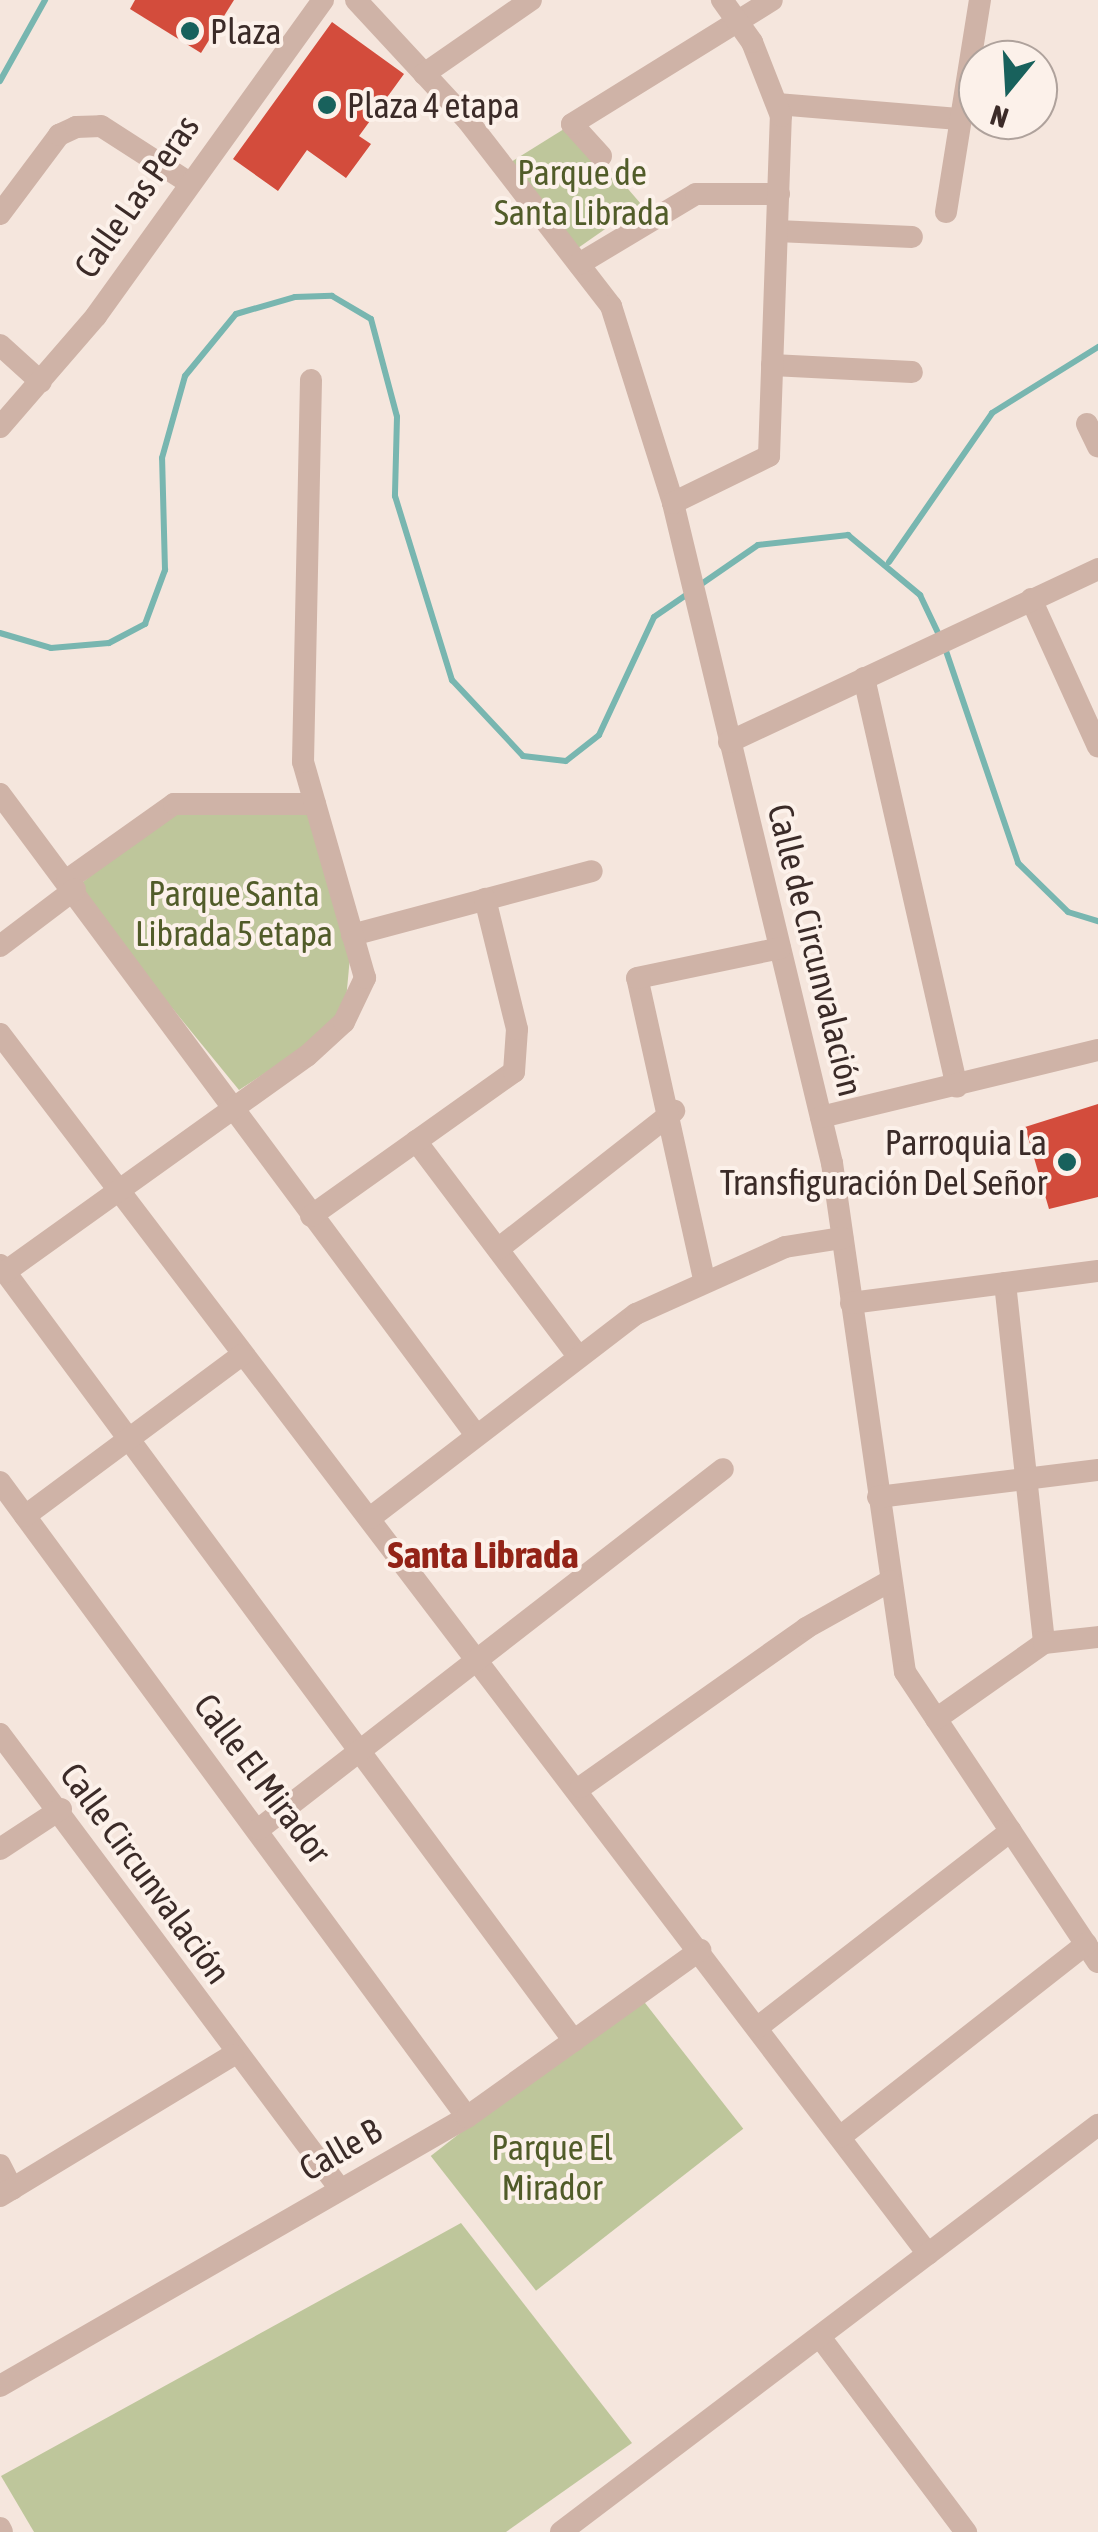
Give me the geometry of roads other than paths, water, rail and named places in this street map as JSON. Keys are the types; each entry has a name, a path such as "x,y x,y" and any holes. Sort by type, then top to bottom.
{"street":[{"name":"Calle Las Peras","path":"0,427 41,382 323,0"},
{"name":"Calle de Circunvalación","path":"356,0 424,74 611,306 673,504 821,1118 905,1672 1092,1953"},
{"path":"424,74 531,0"},
{"path":"673,504 770,456 777,104 737,21 722,0"},
{"path":"601,156 572,124 772,0"},
{"path":"973,40 980,0"},
{"path":"777,104 958,120 946,212"},
{"path":"0,214 59,135 76,127 102,126 188,182"},
{"path":"579,264 696,194 778,194"},
{"path":"777,230 912,237"},
{"path":"0,345 41,382"},
{"path":"772,365 912,372"},
{"path":"311,380 302,735 314,804 365,978 344,1022 236,1107 2,1269 364,1747 574,2042"},
{"path":"1087,424 1098,448"},
{"path":"729,742 1098,569"},
{"path":"1030,599 1098,748"},
{"path":"864,678 958,1086"},
{"path":"0,794 71,884 236,1107 311,1216 476,1435"},
{"path":"0,946 71,884 174,804 314,804"},
{"path":"352,935 592,871"},
{"path":"311,1216 514,1072 518,1029 485,900"},
{"path":"704,1280 674,1111 637,978 780,948"},
{"path":"0,1034 118,1186 242,1356 482,1656 928,2254"},
{"path":"821,1118 1098,1050"},
{"path":"498,1249 674,1111"},
{"path":"416,1142 577,1355"},
{"path":"370,1518 577,1355 704,1280 785,1247 842,1238"},
{"path":"851,1303 1098,1271"},
{"path":"1005,1283 1044,1643"},
{"path":"25,1516 242,1356"},
{"path":"259,1829 724,1469"},
{"path":"878,1497 1098,1470"},
{"name":"Calle El Mirador","path":"0,1482 468,2117"},
{"path":"581,1787 806,1628 890,1581"},
{"path":"936,1718 1044,1643 1098,1637"},
{"name":"Calle Circunvalación","path":"0,1734 61,1810 233,2055 340,2189"},
{"path":"0,1849 61,1810"},
{"path":"758,2027 1010,1832"},
{"name":"Calle B","path":"0,2386 468,2117 700,1950"},
{"path":"840,2137 1092,1953"},
{"path":"0,2164 6,2193 233,2055"},
{"path":"561,2532 1098,2125"},
{"path":"820,2338 966,2532"}],"waterway":[{"path":"0,81 45,0"},
{"path":"0,633 51,648 109,643 145,624 165,570 162,458 185,376 236,314 295,297 332,296 371,319 397,417 395,496 452,680 523,756 566,761 599,735 654,617 689,593"},
{"path":"889,562 992,413 1098,347"},
{"path":"700,585 758,545 848,535 920,595 940,637"},
{"path":"945,648 1018,863 1068,912 1098,921"}],"place":[{"name":"Plaza","path":"190,31"},
{"name":"Plaza 4 etapa","path":"327,105"},
{"name":"Parroquia La Transfiguración Del Señor","path":"1067,1162"}],"district":[{"name":"Santa Librada","path":"483,1555"}],"park label":[{"name":"Parque de Santa Librada","path":"582,192"},
{"name":"Parque Santa Librada 5 etapa","path":"234,913"},
{"name":"Parque El Mirador","path":"552,2167"}]}
